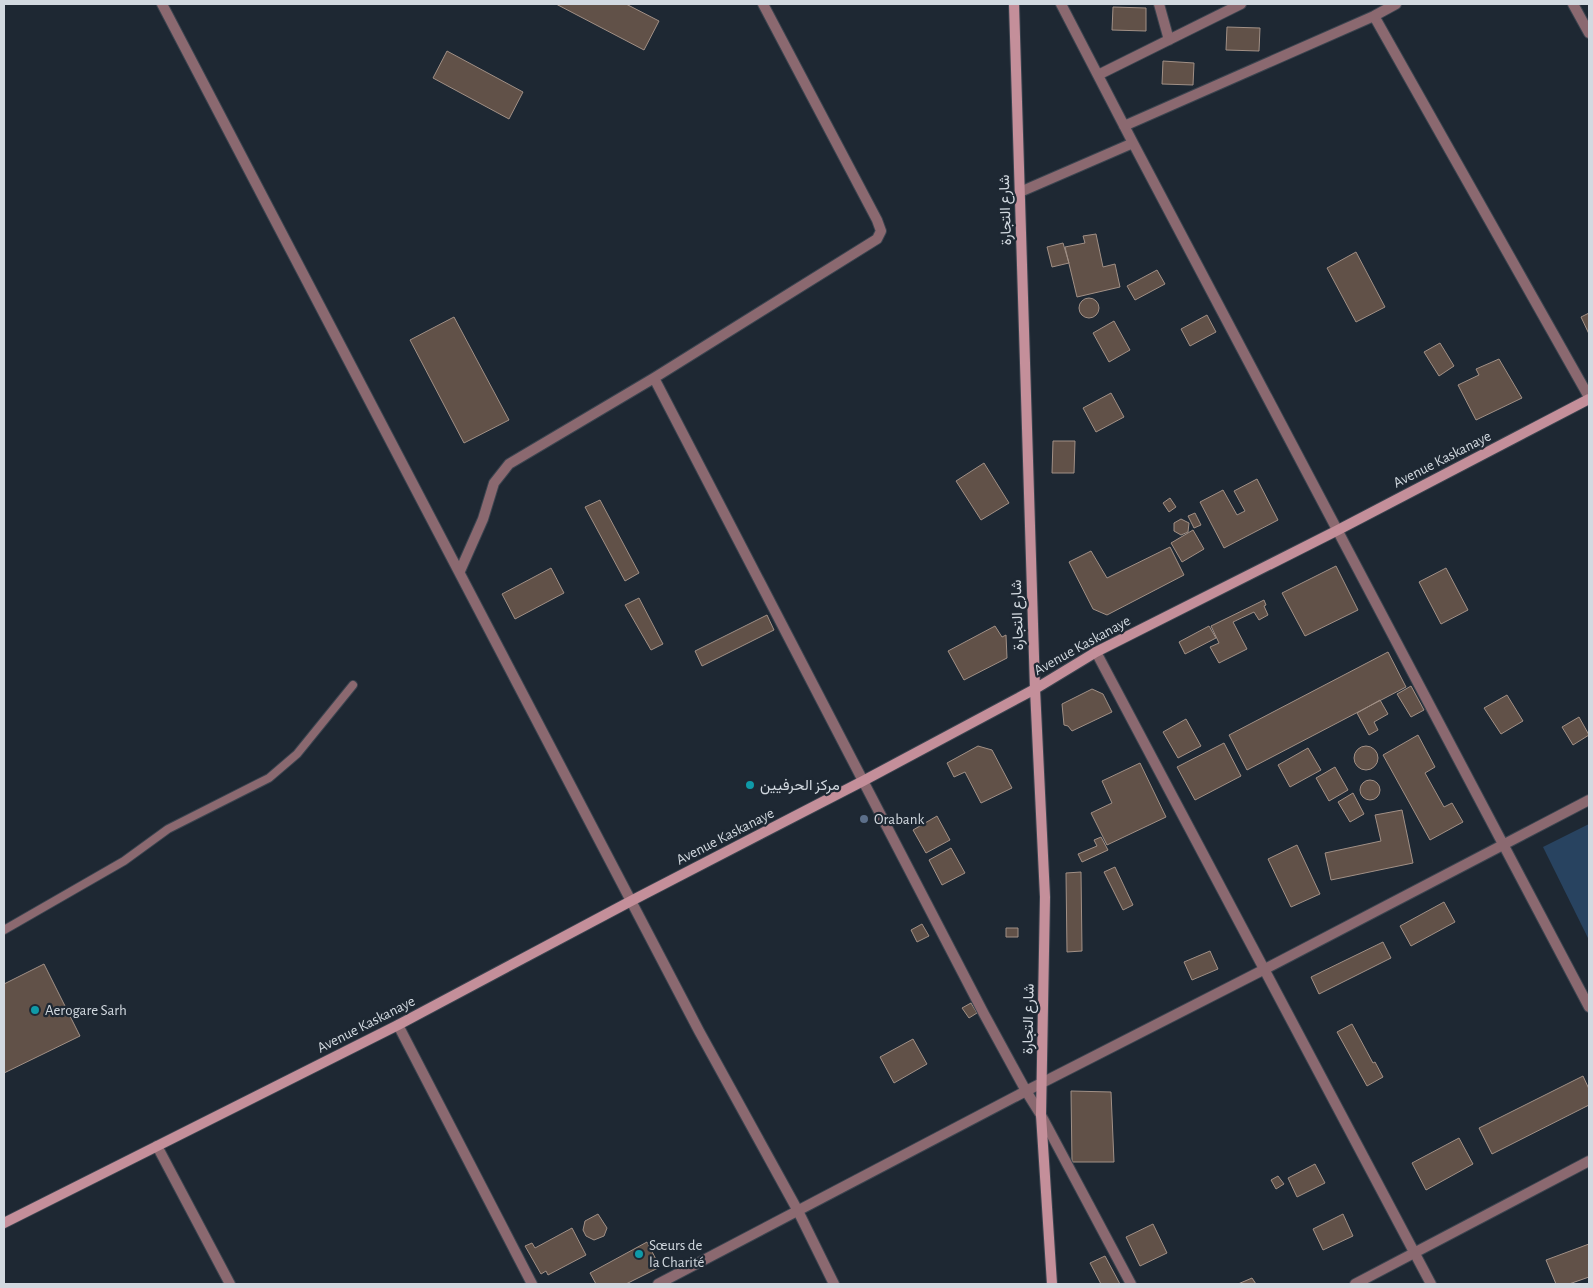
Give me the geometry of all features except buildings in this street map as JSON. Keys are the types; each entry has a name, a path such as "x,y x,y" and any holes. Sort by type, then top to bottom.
{"street":[{"path":"162,4 699,1031 798,1212 834,1284"},
{"path":"460,571 483,519 494,483 509,464 654,378 877,239 881,231 877,220 764,4"},
{"name":"شارع التجارة","path":"1014,4 1035,689 1045,897 1041,1115 1052,1284"},
{"path":"1061,4 1589,1007"},
{"path":"1159,4 1169,40"},
{"path":"1098,75 1240,4"},
{"path":"1124,126 1374,16 1396,4"},
{"path":"1573,4 1589,33"},
{"path":"1374,16 1589,398"},
{"path":"1020,192 1133,143"},
{"path":"654,378 1026,1091 1041,1115 1131,1284"},
{"name":"Avenue Kaskanaye","path":"4,1223 398,1025 631,901 863,781 1035,689 1096,652 1338,530 1589,398"},
{"path":"1096,652 1430,1284"},
{"path":"658,1284 1589,800"},
{"path":"398,1025 532,1284"},
{"path":"157,1146 230,1284"},
{"path":"1355,1284 1589,1161"}],"lane":[{"path":"4,930 124,861 168,829 269,778 296,754 353,685"}],"shaded area":[{"path":"1589,824 1589,940 1543,847"}],"place":[{"name":"مركز الحرفيين","path":"750,785"},
{"name":"Orabank","path":"864,819"},
{"name":"Aerogare Sarh","path":"35,1010"},
{"name":"Sœurs de la Charité","path":"639,1254"}]}
